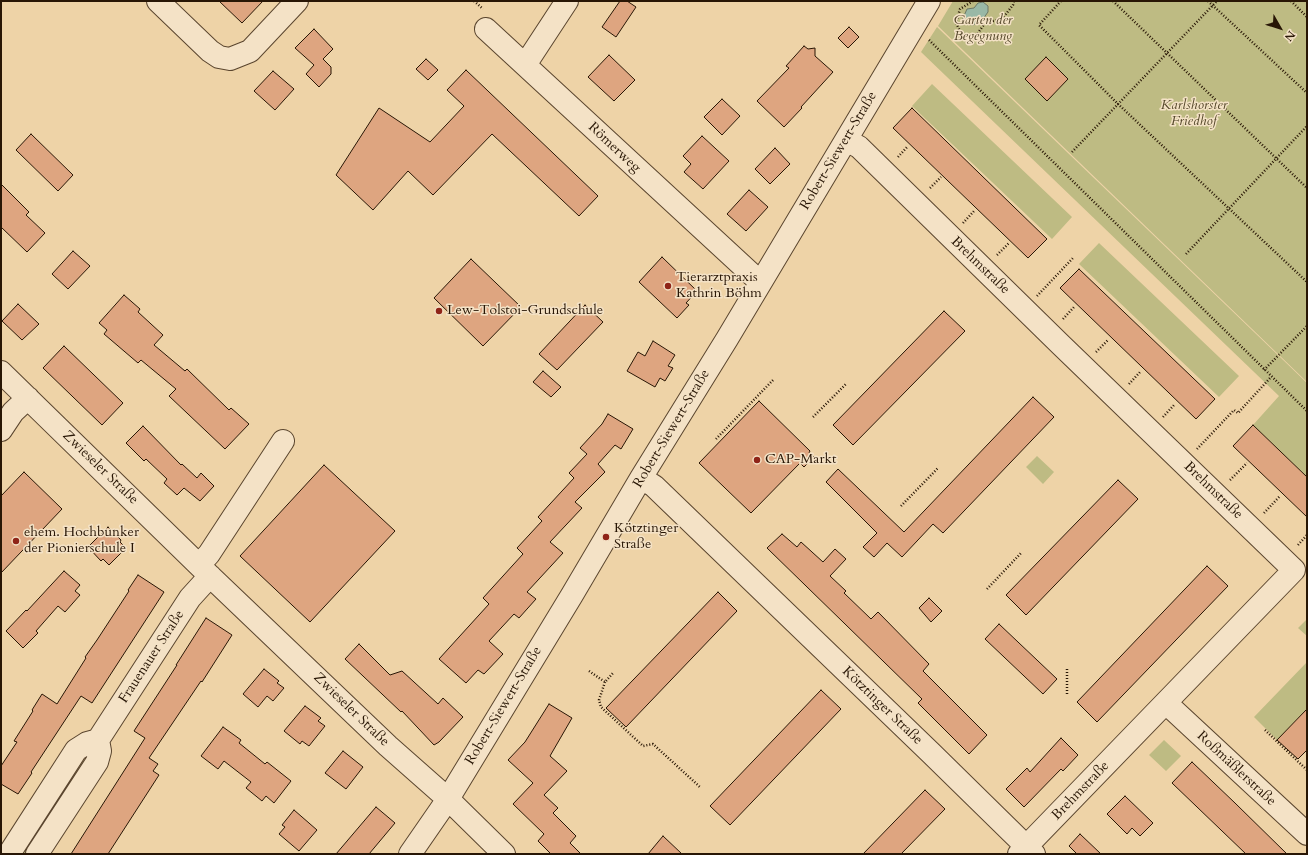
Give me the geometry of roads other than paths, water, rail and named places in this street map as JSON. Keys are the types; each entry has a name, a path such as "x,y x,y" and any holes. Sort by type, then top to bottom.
{"street":[{"path":"158,1 210,51 218,57 230,59 250,51 297,1"},
{"path":"525,65 567,1"},
{"name":"Robert-Siewert-Straße","path":"410,854 448,799 929,1"},
{"name":"Römerweg","path":"486,29 760,282"},
{"name":"Brehmstraße","path":"846,140 859,148 1294,570 1166,703 1027,852"},
{"name":"Zwieseler Straße","path":"1,372 205,571 412,769 448,799 504,854"},
{"path":"1,430 11,415 28,398"},
{"path":"205,571 209,554 283,441"},
{"name":"Kötztinger Straße","path":"641,478 654,486 932,754 1027,852"},
{"name":"Frauenauer Straße","path":"98,740 190,598 205,571"},
{"name":"Roßmäßlerstraße","path":"1166,703 1307,834"},
{"path":"9,854 76,750 87,743 98,740 100,751 97,762 36,854"}],"place":[{"name":"Tierarztpraxis Kathrin Böhm","path":"668,286"},
{"name":"Lew-Tolstoi-Grundschule","path":"439,311"},
{"name":"CAP-Markt","path":"757,460"},
{"name":"Kötztinger Straße","path":"606,537"},
{"name":"ehem. Hochbunker der Pionierschule I","path":"16,541"}],"park label":[{"name":"Garten der Begegnung","path":"983,30"},
{"name":"Karlshorster Friedhof","path":"1194,114"}]}
